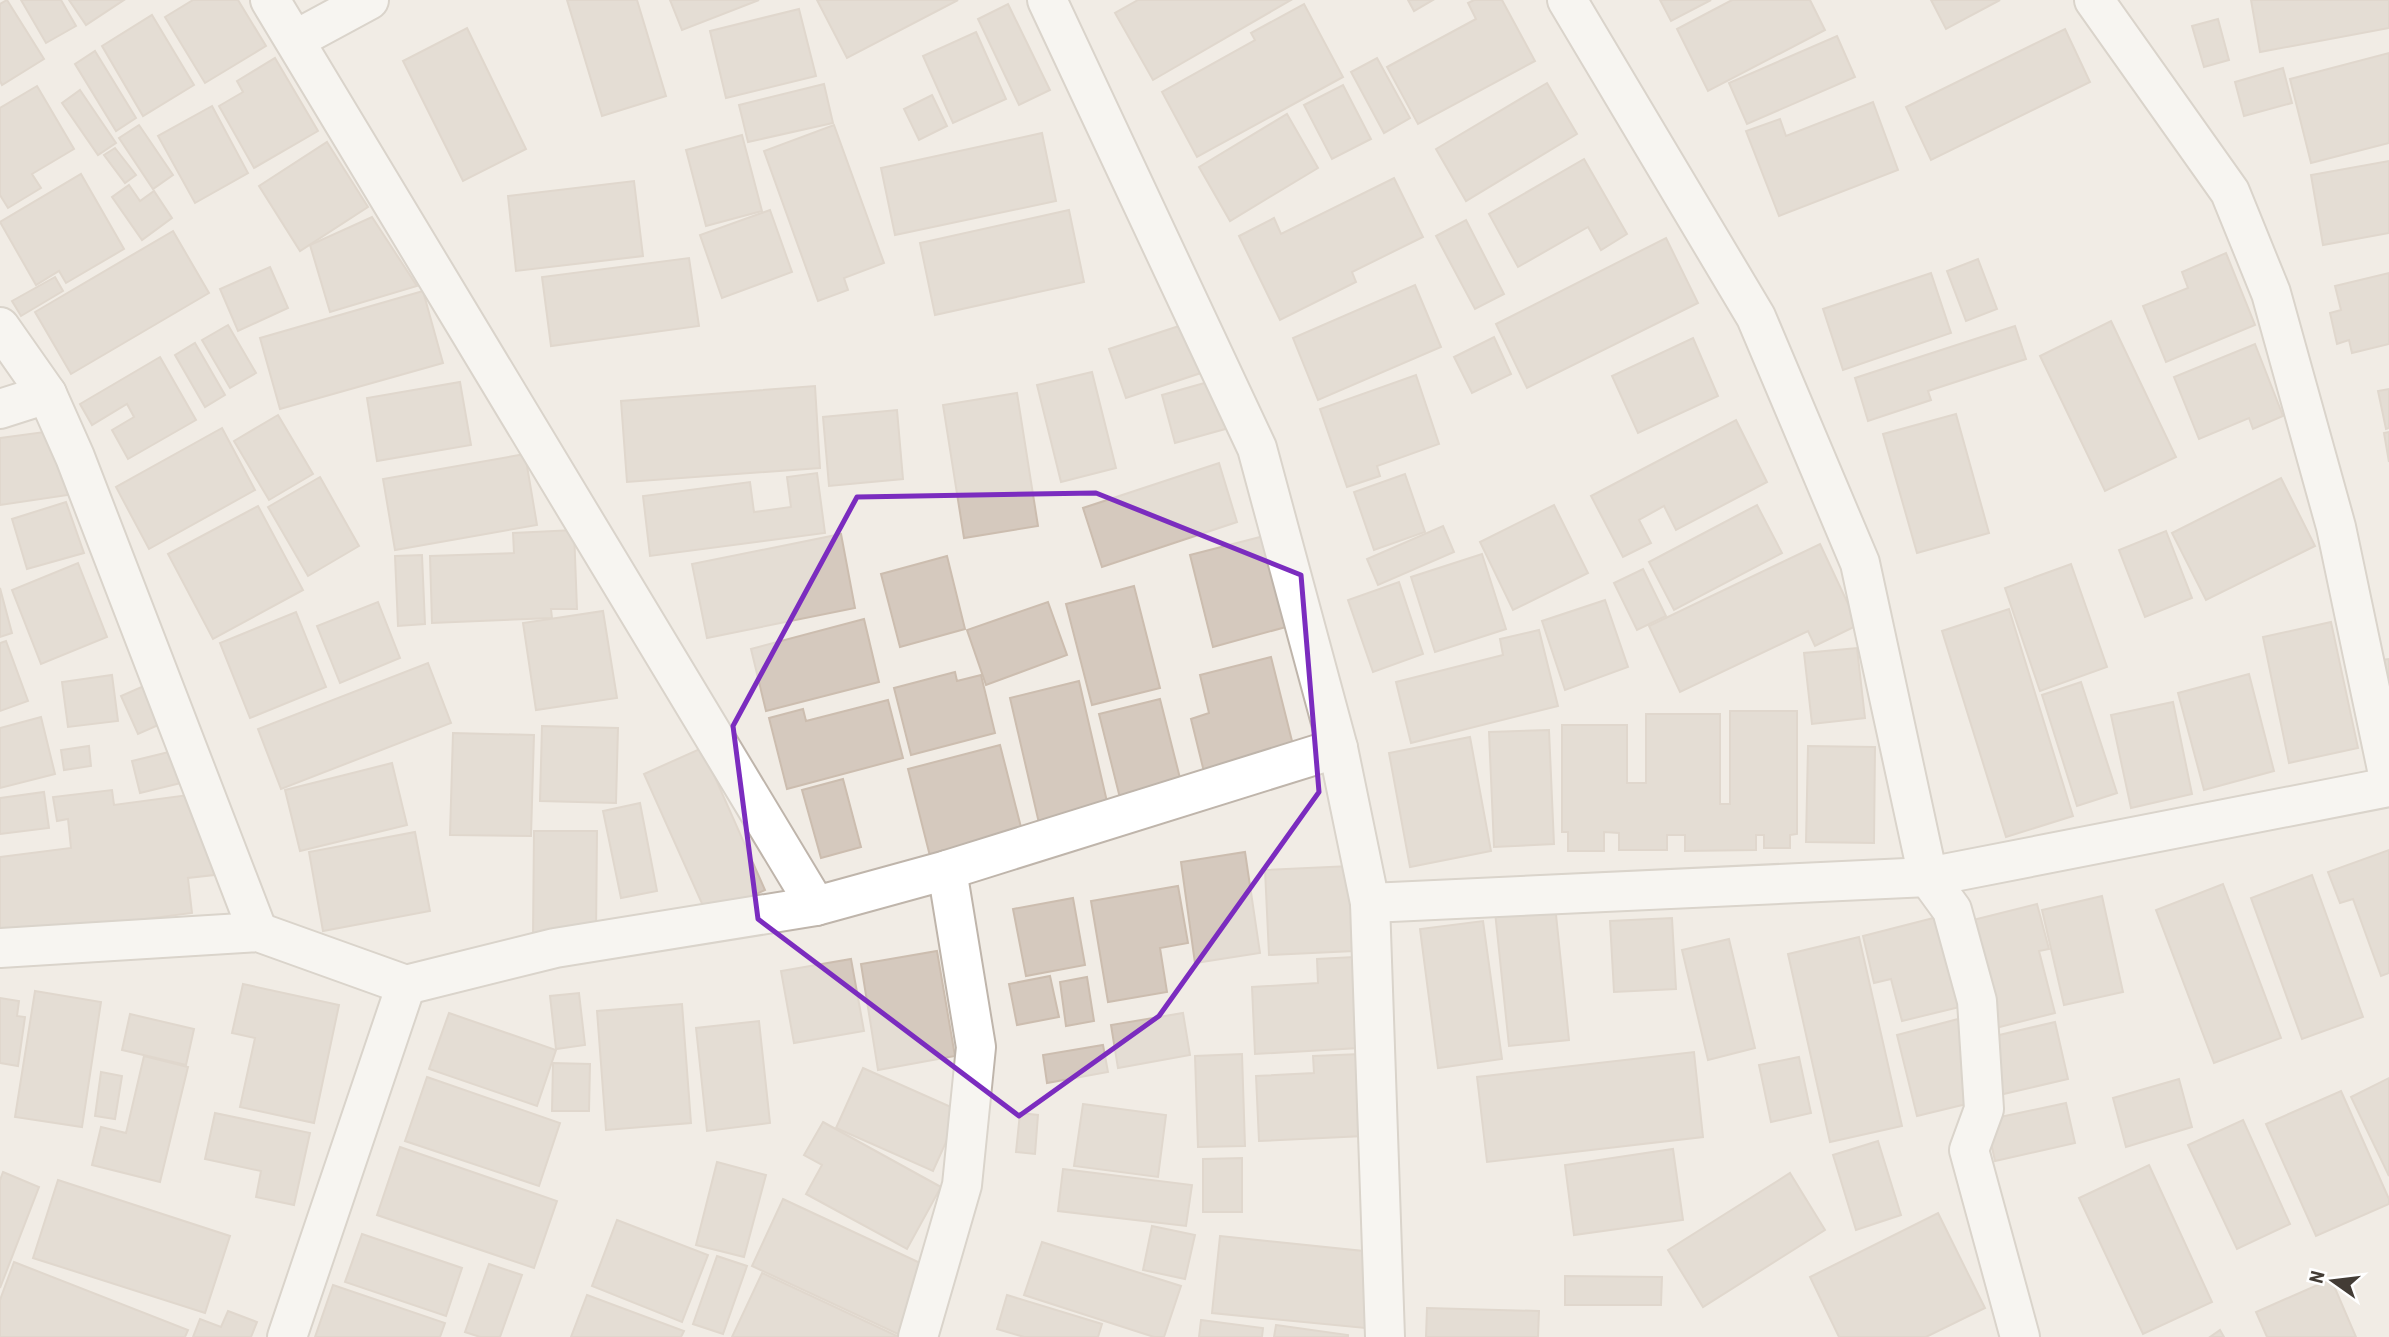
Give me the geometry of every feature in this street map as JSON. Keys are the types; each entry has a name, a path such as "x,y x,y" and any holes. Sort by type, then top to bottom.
{"street":[{"path":"270,0 816,906"},
{"path":"295,40 369,0"},
{"path":"1046,0 1257,449 1338,748 1370,903 1385,1337"},
{"path":"1567,0 1756,317 1860,563 1928,877 1952,910 1977,1001 1984,1109 1969,1150 2020,1337"},
{"path":"2094,0 2230,192 2271,293 2336,527 2389,779"},
{"path":"0,327 47,394 75,457 258,932"},
{"path":"0,409 47,394"},
{"path":"0,948 258,932 406,985 555,948 816,906 947,870 1338,748"},
{"path":"1370,903 1928,877 2389,787"},
{"path":"918,1337 962,1185 976,1047 947,870"},
{"path":"287,1337 406,985"}],"highlighted area":[{"path":"1096,493 1301,575 1319,792 1159,1016 1019,1116 758,919 733,726 857,497"}],"building":[{"path":"7,0 44,59 2,85 0,4"},
{"path":"21,0 61,0 76,26 46,43"},
{"path":"69,0 124,0 86,25"},
{"path":"193,0 238,0 266,46 205,83 165,17"},
{"path":"567,0 637,0 666,96 602,116"},
{"path":"670,0 759,0 682,30"},
{"path":"817,0 958,0 847,58"},
{"path":"1138,0 1291,0 1153,80 1115,13"},
{"path":"1408,0 1433,0 1414,11"},
{"path":"1474,0 1502,0 1535,61 1418,124 1387,67 1476,19 1468,3"},
{"path":"1660,0 1711,0 1671,21"},
{"path":"1732,0 1810,0 1825,30 1708,91 1677,29"},
{"path":"1931,0 2000,0 1946,29"},
{"path":"2251,0 2389,0 2389,28 2260,52"},
{"path":"1008,4 1050,90 1019,105 978,19"},
{"path":"1304,4 1343,77 1197,157 1162,92 1255,40 1251,33"},
{"path":"799,9 816,76 726,98 710,31"},
{"path":"152,15 194,85 143,116 102,46"},
{"path":"2218,19 2229,60 2204,67 2192,26"},
{"path":"467,28 526,149 463,181 403,61"},
{"path":"2065,29 2090,82 1931,160 1906,107"},
{"path":"976,32 1006,99 953,123 923,56"},
{"path":"1837,36 1855,77 1747,124 1729,83"},
{"path":"95,51 136,118 116,131 75,64"},
{"path":"2389,53 2389,143 2311,163 2290,79"},
{"path":"275,58 318,131 254,168 219,106 243,92 237,81"},
{"path":"1377,58 1410,118 1384,133 1351,72"},
{"path":"2283,68 2292,103 2244,116 2235,82"},
{"path":"1547,83 1577,134 1466,201 1436,149"},
{"path":"824,84 833,123 748,142 739,105"},
{"path":"1343,85 1371,139 1332,159 1304,105"},
{"path":"37,86 74,149 32,174 41,188 8,208 0,195 0,108"},
{"path":"80,90 116,143 98,155 62,103"},
{"path":"932,95 947,126 919,140 904,109"},
{"path":"1873,102 1898,170 1779,216 1746,131 1780,119 1786,136"},
{"path":"212,106 248,173 195,203 158,136"},
{"path":"1287,114 1318,168 1230,221 1199,167"},
{"path":"139,125 173,175 153,189 119,138"},
{"path":"834,125 884,263 844,278 848,290 818,301 764,151"},
{"path":"1042,133 1056,201 895,235 881,168"},
{"path":"742,135 762,211 706,226 686,150"},
{"path":"327,142 368,207 300,251 259,186"},
{"path":"115,148 136,175 125,183 104,155"},
{"path":"1584,159 1627,234 1601,250 1588,227 1518,267 1489,214"},
{"path":"2389,161 2389,233 2323,245 2311,175"},
{"path":"81,174 124,249 66,283 59,271 36,285 0,222"},
{"path":"1394,178 1423,237 1352,272 1356,282 1280,320 1239,236 1274,218 1281,234"},
{"path":"634,181 643,256 516,271 508,196"},
{"path":"129,185 140,201 154,191 172,218 142,240 112,197"},
{"path":"770,210 792,272 722,298 700,235"},
{"path":"1069,210 1084,282 935,315 920,243"},
{"path":"372,217 417,286 330,312 310,245"},
{"path":"1466,220 1504,294 1475,309 1436,236"},
{"path":"173,231 209,293 71,374 35,312"},
{"path":"1666,238 1698,303 1527,388 1496,324"},
{"path":"2226,253 2255,325 2166,362 2143,306 2188,288 2182,272"},
{"path":"689,258 699,326 551,346 542,277"},
{"path":"1978,259 1997,309 1966,321 1947,271"},
{"path":"270,267 288,308 238,331 220,289"},
{"path":"1931,273 1951,333 1843,370 1823,309"},
{"path":"2389,273 2389,344 2352,353 2349,340 2337,344 2330,313 2341,310 2335,286"},
{"path":"55,277 63,291 21,316 12,301"},
{"path":"1415,285 1441,347 1318,400 1293,338"},
{"path":"423,291 443,363 280,409 260,338"},
{"path":"2111,321 2176,457 2105,491 2040,356"},
{"path":"1188,323 1204,372 1126,398 1109,349"},
{"path":"228,325 256,373 230,388 202,340"},
{"path":"2015,326 2026,359 1928,391 1931,400 1868,421 1855,378"},
{"path":"1494,337 1511,374 1472,393 1454,357"},
{"path":"1693,338 1718,396 1638,433 1612,376"},
{"path":"195,343 225,395 205,407 175,355"},
{"path":"2255,344 2283,416 2253,429 2249,418 2199,439 2174,377"},
{"path":"160,357 196,420 128,459 112,430 134,417 127,404 92,425 80,404"},
{"path":"1092,372 1116,468 1061,482 1037,385"},
{"path":"1416,375 1439,444 1377,466 1380,476 1347,487 1320,409"},
{"path":"1215,380 1229,428 1175,443 1162,395"},
{"path":"460,382 471,445 377,461 367,398"},
{"path":"815,386 820,468 627,482 621,401"},
{"path":"2389,389 2389,428 2386,429 2378,391"},
{"path":"1017,393 1038,526 964,538 943,405"},
{"path":"897,410 903,479 829,486 823,417"},
{"path":"1956,414 1989,533 1917,553 1883,434"},
{"path":"278,415 313,474 269,500 234,441"},
{"path":"1736,420 1767,482 1676,530 1664,506 1639,520 1651,543 1623,557 1591,496"},
{"path":"222,428 255,490 149,549 116,487"},
{"path":"59,430 68,495 0,505 0,438"},
{"path":"2389,432 2389,462 2384,433"},
{"path":"525,454 537,525 395,550 383,479"},
{"path":"1219,463 1237,522 1102,567 1083,508"},
{"path":"817,473 825,533 650,556 643,496 750,482 754,512 791,507 787,477"},
{"path":"1405,474 1425,532 1374,550 1354,492"},
{"path":"320,477 359,546 308,576 268,507"},
{"path":"2281,478 2315,546 2206,600 2172,533"},
{"path":"66,502 84,553 27,569 12,519"},
{"path":"1554,505 1588,573 1513,610 1480,542"},
{"path":"1757,505 1782,553 1674,610 1649,562"},
{"path":"258,506 303,590 213,639 168,554"},
{"path":"1443,526 1454,552 1378,585 1367,559"},
{"path":"574,530 577,609 551,609 552,618 432,623 430,556 514,553 513,533"},
{"path":"2166,531 2192,598 2145,617 2119,550"},
{"path":"841,534 855,608 707,638 692,564"},
{"path":"1264,536 1286,627 1213,647 1190,555"},
{"path":"1820,544 1858,625 1815,646 1808,631 1680,692 1649,626"},
{"path":"1482,554 1506,629 1435,652 1411,577"},
{"path":"422,555 425,624 398,626 395,556"},
{"path":"947,556 965,629 900,647 881,574"},
{"path":"78,563 107,637 41,664 12,590"},
{"path":"2071,564 2107,667 2040,691 2005,588"},
{"path":"1643,569 1666,616 1637,630 1614,583"},
{"path":"1399,582 1423,654 1373,672 1348,600"},
{"path":"1134,586 1160,688 1092,705 1066,604"},
{"path":"0,588 12,633 0,637"},
{"path":"1605,600 1628,667 1565,690 1542,621"},
{"path":"378,602 400,658 340,683 317,626"},
{"path":"1048,602 1067,655 986,685 967,630"},
{"path":"2009,609 2073,816 2006,837 1942,631"},
{"path":"603,611 617,698 536,710 523,623"},
{"path":"296,612 326,687 250,718 220,643"},
{"path":"864,619 879,682 766,711 751,649"},
{"path":"2331,622 2358,748 2289,763 2263,637"},
{"path":"1539,630 1558,706 1411,743 1396,682 1503,655 1500,639"},
{"path":"6,641 28,701 0,711 0,643"},
{"path":"1857,648 1865,718 1812,724 1804,653"},
{"path":"1271,657 1296,757 1206,780 1191,719 1209,713 1200,675"},
{"path":"2389,659 2389,720 2381,660"},
{"path":"428,663 451,723 281,789 258,729"},
{"path":"955,672 957,681 981,675 995,733 911,755 894,688"},
{"path":"2249,674 2274,771 2204,790 2178,693"},
{"path":"112,675 118,721 68,727 62,682"},
{"path":"1079,681 1108,806 1039,823 1010,698"},
{"path":"2081,682 2117,793 2077,806 2042,695"},
{"path":"146,685 163,723 138,734 121,696"},
{"path":"1160,699 1183,790 1122,806 1099,714"},
{"path":"888,700 903,758 787,789 769,718 803,709 806,721"},
{"path":"2173,702 2192,794 2131,808 2111,715"},
{"path":"1730,711 1797,711 1797,834 1790,835 1790,848 1764,848 1764,835 1756,835 1756,850 1685,851 1685,835 1667,835 1667,850 1619,850 1619,833 1604,832 1604,851 1568,851 1568,832 1562,832 1562,725 1627,725 1627,783 1646,783 1646,714 1720,714 1720,804 1730,804"},
{"path":"41,717 55,774 0,788 0,728"},
{"path":"542,726 618,728 616,803 540,801"},
{"path":"1549,730 1554,844 1494,847 1489,732"},
{"path":"453,733 534,735 531,836 450,835"},
{"path":"1470,737 1491,851 1410,867 1389,753"},
{"path":"1000,745 1023,835 931,860 908,769"},
{"path":"89,746 91,766 64,770 61,750"},
{"path":"1808,746 1875,747 1874,843 1806,842"},
{"path":"702,748 765,890 708,917 644,774"},
{"path":"177,750 185,782 140,793 132,761"},
{"path":"392,763 407,825 300,851 285,790"},
{"path":"843,779 861,847 821,858 802,790"},
{"path":"112,790 114,805 203,793 214,875 188,878 192,913 0,938 0,857 71,848 68,819 57,821 53,797"},
{"path":"44,792 49,828 0,834 0,798"},
{"path":"640,803 657,891 621,898 603,811"},
{"path":"534,831 597,831 596,937 533,937"},
{"path":"415,832 430,911 323,931 309,852"},
{"path":"2389,850 2389,973 2381,976 2353,899 2340,903 2328,872"},
{"path":"1245,852 1260,953 1195,963 1181,862"},
{"path":"1350,866 1354,951 1269,955 1265,870"},
{"path":"2312,875 2363,1017 2302,1039 2251,898"},
{"path":"2223,884 2281,1038 2214,1063 2156,910"},
{"path":"1178,886 1188,943 1160,948 1167,992 1108,1002 1091,901"},
{"path":"2102,896 2123,992 2064,1005 2042,910"},
{"path":"1073,898 1085,965 1026,976 1013,909"},
{"path":"2037,904 2049,949 2039,951 2055,1013 1988,1030 1961,923"},
{"path":"1555,905 1569,1040 1509,1046 1495,912"},
{"path":"1949,914 1972,1004 1902,1021 1891,979 1874,983 1863,936"},
{"path":"1672,918 1676,989 1614,992 1610,921"},
{"path":"1483,921 1502,1059 1438,1068 1420,929"},
{"path":"1859,937 1902,1126 1830,1142 1788,954"},
{"path":"1729,939 1755,1048 1708,1060 1682,950"},
{"path":"937,951 955,1056 878,1070 861,964"},
{"path":"1354,957 1359,1048 1255,1054 1252,987 1318,983 1317,959"},
{"path":"851,959 864,1031 794,1043 781,971"},
{"path":"1050,976 1059,1017 1017,1025 1009,984"},
{"path":"1087,977 1094,1021 1066,1026 1060,982"},
{"path":"243,984 339,1005 314,1123 240,1107 255,1038 232,1033"},
{"path":"35,991 101,1002 82,1127 15,1117"},
{"path":"579,993 585,1045 556,1049 550,996"},
{"path":"0,998 19,1001 17,1016 25,1017 18,1066 0,1063"},
{"path":"682,1004 691,1123 606,1130 597,1011"},
{"path":"449,1013 556,1050 537,1106 429,1069"},
{"path":"1183,1013 1190,1055 1118,1068 1111,1025"},
{"path":"130,1014 194,1029 186,1065 122,1050"},
{"path":"1958,1019 1979,1101 1917,1116 1897,1035"},
{"path":"759,1021 770,1123 707,1131 696,1028"},
{"path":"2055,1022 2068,1079 1995,1096 1982,1039"},
{"path":"1103,1045 1108,1072 1047,1083 1043,1055"},
{"path":"1694,1052 1703,1137 1487,1162 1477,1077"},
{"path":"1242,1054 1245,1146 1198,1147 1195,1056"},
{"path":"1360,1054 1364,1136 1259,1141 1256,1076 1314,1073 1313,1056"},
{"path":"144,1056 188,1067 160,1182 92,1165 101,1127 126,1133"},
{"path":"1799,1057 1811,1113 1771,1122 1759,1065"},
{"path":"553,1063 590,1064 589,1111 552,1111"},
{"path":"863,1068 960,1111 933,1171 836,1128"},
{"path":"101,1072 122,1076 115,1119 95,1116"},
{"path":"427,1077 560,1123 539,1186 405,1141"},
{"path":"2389,1078 2389,1176 2351,1097"},
{"path":"2179,1079 2192,1127 2126,1147 2113,1098"},
{"path":"2341,1091 2389,1204 2316,1236 2266,1124"},
{"path":"2066,1103 2075,1143 1995,1161 1986,1120"},
{"path":"1083,1104 1166,1115 1158,1177 1074,1166"},
{"path":"215,1113 310,1133 294,1205 256,1197 261,1171 205,1159"},
{"path":"1020,1113 1038,1115 1035,1154 1016,1152"},
{"path":"2243,1120 2290,1224 2237,1249 2188,1145"},
{"path":"823,1122 941,1187 907,1249 806,1194 822,1165 804,1155"},
{"path":"1878,1141 1901,1215 1856,1230 1833,1155"},
{"path":"400,1147 557,1201 534,1268 377,1215"},
{"path":"1673,1149 1683,1220 1574,1235 1565,1165"},
{"path":"1242,1158 1242,1212 1203,1212 1203,1159"},
{"path":"717,1162 766,1175 744,1257 696,1245"},
{"path":"2149,1165 2212,1302 2143,1334 2079,1198"},
{"path":"1063,1169 1192,1185 1186,1226 1058,1211"},
{"path":"3,1172 39,1187 0,1288 0,1180"},
{"path":"1790,1173 1825,1230 1703,1307 1668,1250"},
{"path":"58,1180 230,1236 205,1313 33,1258"},
{"path":"783,1199 931,1268 900,1335 752,1266"},
{"path":"1938,1213 1985,1308 1926,1337 1839,1337 1810,1277"},
{"path":"617,1220 708,1255 682,1322 592,1286"},
{"path":"1152,1226 1195,1235 1185,1279 1143,1270"},
{"path":"362,1234 462,1268 446,1316 345,1282"},
{"path":"1220,1236 1373,1252 1365,1328 1212,1313"},
{"path":"1042,1242 1181,1286 1164,1337 1154,1337 1024,1295"},
{"path":"717,1256 747,1266 723,1334 693,1324"},
{"path":"14,1262 188,1330 185,1337 0,1337 0,1300"},
{"path":"489,1264 522,1275 500,1337 480,1337 465,1332"},
{"path":"762,1273 899,1337 732,1337"},
{"path":"1565,1276 1662,1277 1661,1305 1565,1305"},
{"path":"2331,1279 2356,1337 2267,1337 2256,1312"},
{"path":"333,1285 445,1323 440,1337 315,1337"},
{"path":"587,1295 684,1331 681,1337 571,1337"},
{"path":"1007,1295 1102,1324 1098,1337 1024,1337 997,1329"},
{"path":"1427,1308 1539,1311 1538,1337 1426,1337"},
{"path":"228,1311 257,1322 251,1337 193,1337 200,1319 221,1327"},
{"path":"1201,1320 1263,1328 1262,1337 1199,1337"},
{"path":"1276,1325 1348,1335 1348,1337 1274,1337"},
{"path":"2220,1330 2224,1337 2210,1337"}]}
